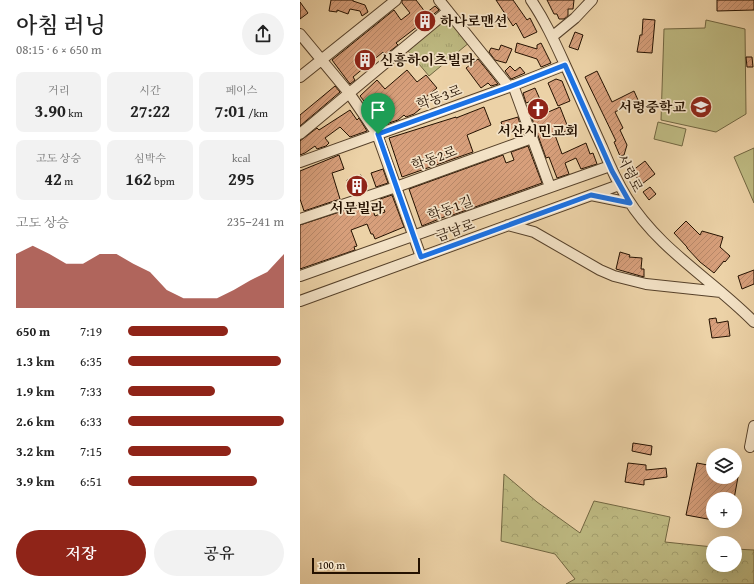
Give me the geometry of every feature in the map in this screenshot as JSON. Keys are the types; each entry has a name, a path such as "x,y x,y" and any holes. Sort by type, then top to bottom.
{"street":[{"path":"300,77 396,0"},
{"path":"439,0 511,86 550,187"},
{"name":"서령로","path":"531,0 553,36 610,166 630,203 647,225 670,249 754,322"},
{"path":"553,36 575,18 592,0"},
{"path":"300,134 448,11"},
{"path":"300,34 349,94 378,134 421,257"},
{"name":"학동3로","path":"300,162 565,65"},
{"name":"학동2로","path":"300,219 396,187 532,138"},
{"name":"학동1길","path":"300,276 610,166"},
{"name":"금남로","path":"300,301 619,185"},
{"path":"591,195 630,203"},
{"path":"508,225 534,232 600,270 614,276 646,284 721,292"},
{"path":"750,446 754,426"}],"green space":[{"path":"449,16 470,42 429,76 408,51"},
{"path":"706,20 745,29 746,114 716,132 661,120 664,29 705,28"},
{"path":"658,122 686,129 682,146 654,139"},
{"path":"754,148 754,203 734,157"},
{"path":"504,474 537,502 580,533 594,501 670,517 665,542 706,546 706,572 742,572 742,549 754,550 754,584 566,584 575,579 555,554 501,541"}],"building":[{"path":"331,0 353,0 365,5 368,12 362,16 360,11 350,9 348,14 337,10 337,12 329,11"},
{"path":"402,0 416,0 426,13 435,6 439,10 396,43 398,45 385,55 383,52 353,77 355,80 350,84 332,60 394,10 401,20 410,13 402,3"},
{"path":"496,0 513,0 527,20 530,18 537,32 524,38 516,23 513,26"},
{"path":"547,0 574,0 573,9 568,9 568,16 564,19 559,19 557,14 554,14"},
{"path":"717,0 754,0 754,10 717,11"},
{"path":"300,2 308,13 300,19"},
{"path":"643,19 655,20 652,53 637,52 640,35 642,35"},
{"path":"575,32 583,35 578,50 569,47"},
{"path":"517,43 537,49 537,45 541,43 551,63 541,67 537,59 515,52"},
{"path":"501,45 512,49 506,63 495,60 489,52 491,48 499,50"},
{"path":"746,57 752,57 753,67 747,67"},
{"path":"478,59 498,84 491,86 488,83 481,88 466,68"},
{"path":"510,66 515,71 520,67 525,73 511,79 505,71"},
{"path":"407,70 417,82 426,75 437,88 426,97 430,101 414,114 406,117 404,115 398,120 383,125 360,96 377,80 385,89"},
{"path":"597,71 612,102 634,91 638,100 615,112 623,128 620,130 627,145 624,155 620,156 614,142 616,141 585,77"},
{"path":"556,79 562,81 570,101 558,106 548,83"},
{"path":"335,86 340,92 300,126 300,115"},
{"path":"535,88 546,113 560,107 569,130 555,135 562,154 586,143 590,154 593,153 597,164 581,169 576,158 565,163 569,174 557,178 549,157 546,158 531,116 535,115 529,102 526,103 523,93"},
{"path":"484,107 491,125 467,135 473,152 402,177 389,138 456,118"},
{"path":"350,110 357,120 359,118 367,131 350,137 340,127 325,138 329,143 326,146 317,149 315,146 300,155 300,141 317,128 319,130"},
{"path":"518,117 521,128 505,133 501,122"},
{"path":"528,146 542,183 450,216 449,215 422,226 409,189 503,155 506,163 514,160 511,152"},
{"path":"339,155 344,169 332,173 340,199 304,211 300,199 300,171"},
{"path":"645,161 655,174 642,184 632,171"},
{"path":"383,169 388,183 376,187 371,173"},
{"name":"서문빌라","path":"361,175 366,190 352,195 347,180"},
{"path":"650,187 656,194 649,200 643,192"},
{"path":"392,195 404,227 375,239 367,224 351,230 357,246 354,247 355,250 300,269 300,225 370,202 375,216 385,212 380,199"},
{"path":"686,221 700,235 702,231 723,237 720,247 730,256 714,273 700,262 674,233"},
{"path":"620,252 630,255 629,257 642,258 641,269 644,269 644,277 616,269"},
{"path":"754,270 754,284 742,289 738,276"},
{"path":"716,318 717,323 728,321 730,336 712,338 709,319"},
{"path":"633,443 652,446 651,455 632,451"},
{"path":"628,463 646,465 646,470 666,468 667,477 644,480 644,485 625,482"},
{"path":"697,463 706,465 706,484 737,484 735,492 706,492 706,519 686,515"}],"place":[{"name":"하나로맨션","path":"425,21"},
{"name":"신흥하이츠빌라","path":"365,60"},
{"name":"서령중학교","path":"701,107"},
{"name":"서산시민교회","path":"538,109"},
{"name":"서문빌라","path":"357,186"}],"route":[{"path":"565,65 612,171 630,203 591,195 421,257 378,134 509,87 565,65"}]}
